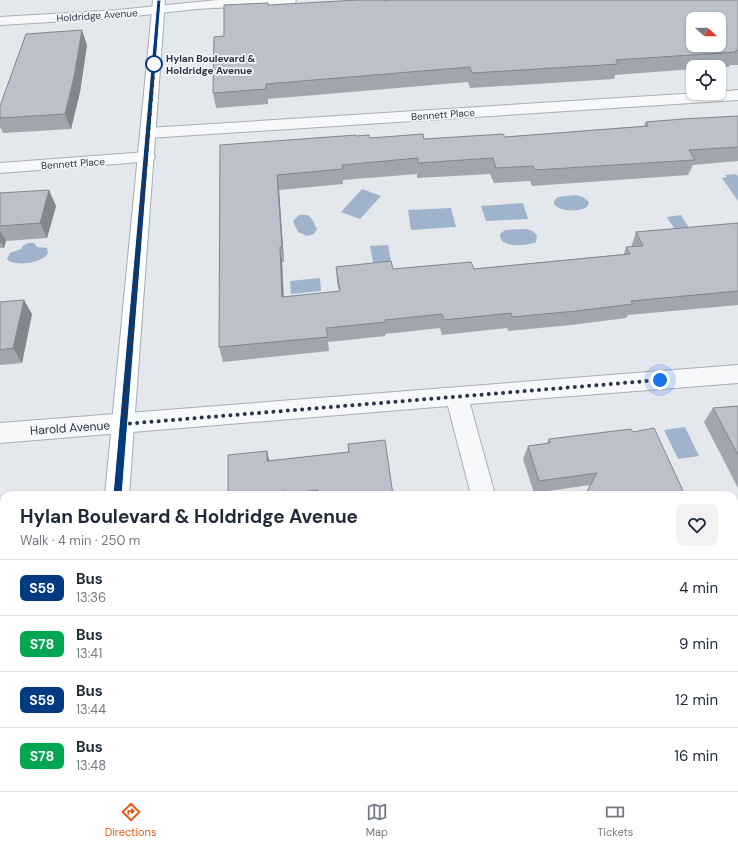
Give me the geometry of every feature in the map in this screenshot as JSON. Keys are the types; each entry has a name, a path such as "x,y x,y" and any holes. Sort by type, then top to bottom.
{"main road":[{"path":"118,491 159,4"}],"street":[{"name":"Holdridge Avenue","path":"0,21 118,14 159,4 196,5 290,0"},
{"name":"Bennett Place","path":"148,133 738,95"},
{"name":"Bennett Place","path":"0,168 147,157"},
{"name":"Harold Avenue","path":"0,433 738,374"},
{"path":"456,397 483,491"}],"water":[{"path":"736,174 738,176 738,201 722,178 727,177 725,175"},
{"path":"362,189 381,196 360,219 341,212"},
{"path":"575,195 583,197 589,202 587,207 579,210 565,210 554,204 554,201 558,197"},
{"path":"523,203 528,219 486,221 481,206"},
{"path":"451,208 456,227 411,230 408,210"},
{"path":"299,215 307,215 313,220 317,229 314,234 307,236 298,232 293,221"},
{"path":"681,215 693,234 679,236 667,217"},
{"path":"524,229 535,233 537,236 536,242 526,245 514,245 504,242 501,239 500,234 505,230"},
{"path":"28,243 34,243 37,247 47,248 48,253 41,259 30,263 13,263 7,259 10,253 21,249"},
{"path":"388,245 392,266 374,267 370,246"},
{"path":"320,278 321,291 291,294 290,281"},
{"path":"685,427 699,456 678,459 664,430"}],"building":[{"path":"358,0 738,0 738,50 735,51 736,52 616,60 618,64 472,73 470,67 266,84 266,89 213,93 214,37 224,36 224,5 268,3 268,5"},
{"path":"82,30 74,77 65,114 0,118 0,106 26,34"},
{"path":"738,116 738,147 689,150 695,160 535,170 533,166 496,168 493,158 418,163 418,158 342,165 343,169 277,175 282,247 280,247 282,297 340,291 336,267 391,261 393,269 471,262 474,269 630,254 626,247 643,246 636,232 738,223 738,291 631,301 633,304 512,317 511,313 444,320 442,314 385,320 386,322 326,328 328,337 219,347 220,145 356,135 369,135 370,138 423,134 424,139 503,134 505,137 648,126 646,122"},
{"path":"49,190 40,223 0,226 0,193"},
{"path":"24,300 13,348 0,350 0,302"},
{"path":"738,406 738,455 713,408"},
{"path":"654,428 683,491 587,491 597,473 539,481 528,446 550,443 549,439 631,429 633,432"},
{"path":"385,440 392,491 228,491 228,455 267,451 267,461 349,452 348,444"}],"bus line":[{"name":"S59","path":"117,491 159,0"}],"place":[{"name":"Hylan Boulevard & Holdridge Avenue","path":"154,64"}],"route":[{"path":"154,64 124,424 660,380"}]}
